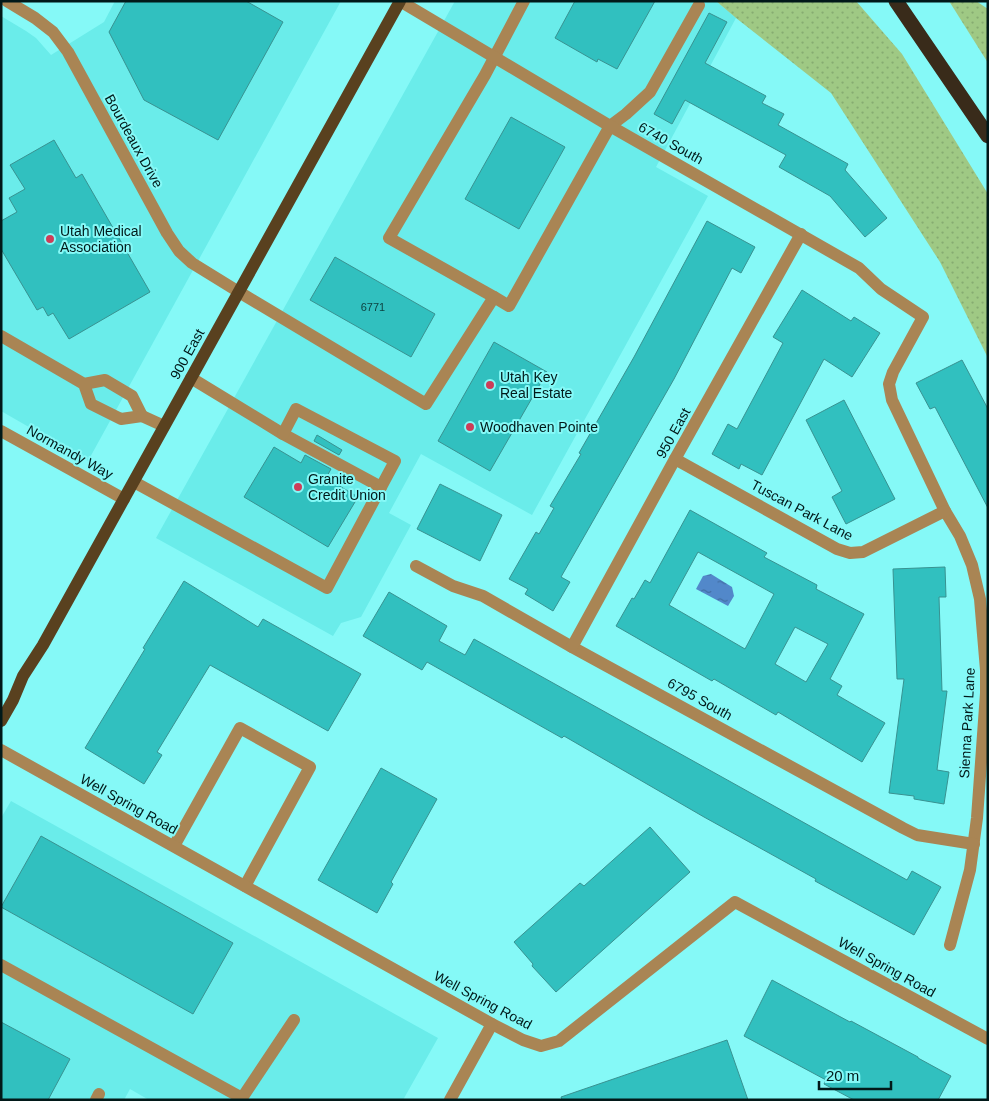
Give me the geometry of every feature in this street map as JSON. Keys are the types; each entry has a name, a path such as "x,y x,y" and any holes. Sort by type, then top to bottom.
{"highway":[{"path":"896,1 988,136"}],"main road":[{"name":"900 East","path":"1,721 24,676 44,645 400,1"}],"street":[{"name":"Bourdeaux Drive","path":"7,1 35,18 53,32 68,52 167,233 179,250 192,263 239,292 426,404 494,297"},
{"name":"6740 South","path":"400,1 610,126 859,268 880,289 923,318"},
{"path":"524,1 495,58 389,238 508,306 610,126 650,92 699,5"},
{"name":"950 East","path":"572,647 801,234"},
{"name":"Sienna Park Lane","path":"923,318 893,372 889,384 892,400 945,511 960,536 972,565 980,599 986,670 986,693 974,844 970,870 950,945"},
{"path":"1,336 84,384 91,404 121,419 142,416 164,426"},
{"path":"191,378 283,434 380,487"},
{"path":"84,384 104,380 132,396 142,416"},
{"path":"134,482 327,588 394,461 296,409 283,434"},
{"name":"Normandy Way","path":"1,431 124,499"},
{"name":"Tuscan Park Lane","path":"675,459 837,549 850,553 863,552 945,511"},
{"name":"6795 South","path":"416,566 453,586 483,596 572,647 917,835 974,844"},
{"path":"174,846 240,728 310,767 245,886"},
{"name":"Well Spring Road","path":"1,750 492,1024 523,1040 541,1046 559,1041 735,902 988,1039"},
{"path":"1,965 242,1098 294,1020"},
{"path":"450,1100 492,1024"}],"shaded area":[{"path":"115,1 341,1 88,461 1,411 1,16 36,38 51,55 104,22"},
{"path":"455,1 716,1 736,18 656,167 708,196 532,515 421,454 389,513 411,525 361,617 341,623 333,636 156,538"},
{"path":"11,801 438,1038 403,1100 149,1100 130,1089 124,1100 1,1100 1,818"}],"green space":[{"path":"716,1 856,1 902,54 988,194 988,358 940,262 831,93"},
{"path":"949,1 976,1 988,9 988,63"}],"water":[{"path":"711,574 732,587 734,596 728,606 696,589 703,576"}],"building":[{"path":"126,1 246,1 283,22 218,140 144,100 109,32"},
{"path":"575,1 655,1 617,69 598,59 597,62 555,38"},
{"path":"709,13 727,22 705,63 766,96 762,103 784,114 778,125 848,164 845,170 887,218 865,237 830,196 779,167 786,155 685,100 672,124 654,114"},
{"path":"511,117 565,147 519,229 465,199"},
{"path":"54,140 76,178 82,174 150,292 69,339 53,313 48,316 43,307 37,310 1,249 1,221 17,212 9,198 25,189 10,165"},
{"path":"707,221 755,247 741,273 732,268 674,379 561,577 570,582 553,611 525,594 528,589 509,579 536,532 539,534 554,508 550,506 581,454 579,453 634,357"},
{"path":"335,257 435,314 411,357 310,300"},
{"path":"802,290 851,321 854,317 880,333 852,377 824,359 762,475 741,464 739,469 712,454 728,424 737,429 783,343 773,337"},
{"path":"494,342 547,372 490,471 438,441"},
{"path":"962,360 988,409 988,508 935,407 930,409 916,383"},
{"path":"844,400 895,499 846,524 832,497 842,491 806,420"},
{"path":"317,435 342,450 339,455 314,441"},
{"path":"274,447 301,463 305,455 331,469 326,478 358,497 328,547 244,497"},
{"path":"440,484 502,515 480,561 417,529"},
{"path":"690,510 767,553 764,557 817,585 816,589 864,614 830,679 842,686 837,695 885,723 862,762 778,712 776,715 616,626 645,580 650,583","holes":["698,552 774,594 745,649 669,605","795,627 828,644 806,682 775,664"]},
{"path":"945,567 946,597 939,597 942,691 947,691 937,770 949,772 944,804 914,799 914,796 889,793 904,679 897,679 893,569"},
{"path":"184,581 258,627 263,619 361,674 328,731 210,665 157,752 162,755 144,784 85,748"},
{"path":"389,592 447,626 439,641 465,655 474,639 907,880 912,871 941,887 914,935 815,881 816,879 564,736 562,738 427,662 422,670 363,636"},
{"path":"381,768 437,799 391,882 393,884 377,913 318,880"},
{"path":"650,827 690,872 556,992 532,966 533,964 514,942 580,883 584,886"},
{"path":"41,836 233,943 193,1014 1,907"},
{"path":"772,980 951,1076 938,1100 854,1100 824,1084 826,1080 744,1036"},
{"path":"1,1022 70,1059 48,1100 1,1100"},
{"path":"727,1040 748,1100 562,1100 561,1097"}],"place":[{"name":"Utah Medical Association","path":"50,239"},
{"name":"Utah Key Real Estate","path":"490,385"},
{"name":"Woodhaven Pointe","path":"470,427"},
{"name":"Granite Credit Union","path":"298,487"}]}
